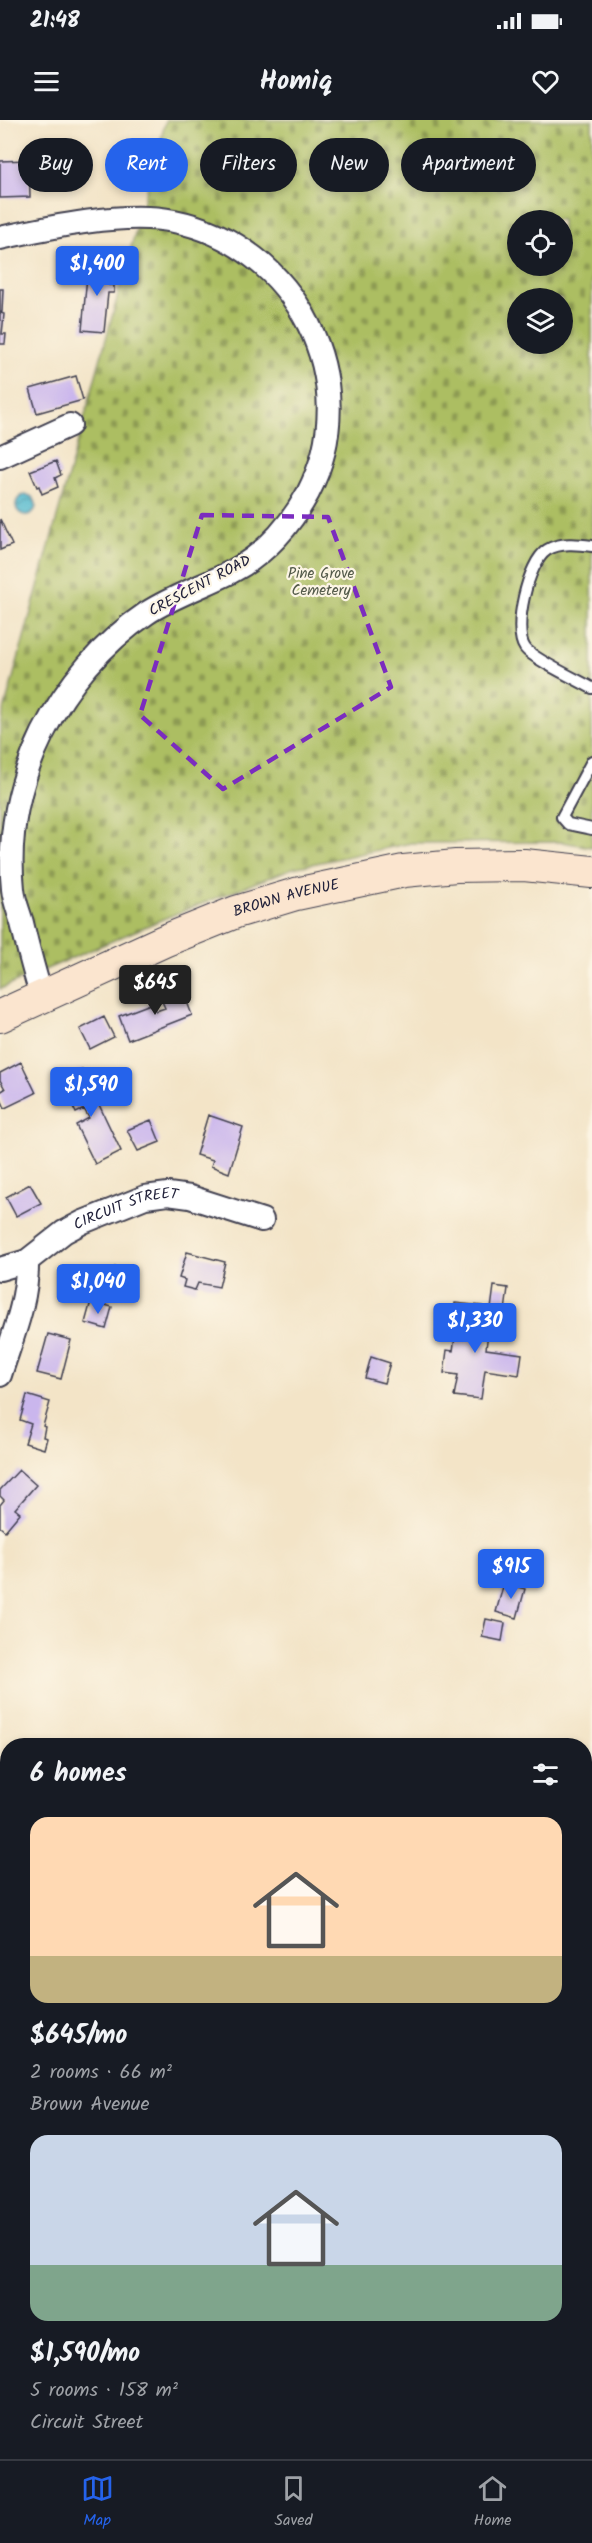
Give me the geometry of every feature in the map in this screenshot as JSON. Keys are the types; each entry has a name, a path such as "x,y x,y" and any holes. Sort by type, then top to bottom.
{"main road":[{"name":"BROWN AVENUE","path":"0,1016 236,912 306,892 404,871 456,866 524,865 592,872"}],"street":[{"name":"CRESCENT ROAD","path":"0,238 82,224 149,218 182,223 214,233 253,256 298,303 317,343 327,397 327,430 317,473 308,493 283,530 251,560 149,612 113,639 81,671 45,728 21,793 12,857 13,891 42,997"},
{"path":"0,457 70,425"},
{"name":"CIRCUIT STREET","path":"0,1269 27,1261 64,1232 124,1204 145,1197 168,1194 190,1197 262,1220"},
{"path":"0,1375 23,1305 27,1283 27,1261"}],"lane":[{"path":"592,546 570,543 547,550 533,567 520,617 520,640 527,651 592,688"},
{"path":"592,761 562,817 568,824 592,829"}],"highlighted area":[{"path":"202,515 328,517 391,687 223,789 140,715"}],"green space":[{"name":"Pine Grove Cemetery","path":"166,120 592,120 592,847 562,842 411,843 293,868 163,919 0,989 0,725 146,192 188,192 188,138 161,138"}],"water":[{"path":"22,495 30,495 36,501 36,509 30,515 22,515 16,509 16,501"}],"building":[{"path":"18,160 18,192 30,192 30,197 0,198 0,161"},
{"path":"88,265 116,268 115,282 109,281 109,285 114,285 114,293 108,293 104,332 82,330"},
{"path":"0,289 3,289 2,312 0,312"},
{"path":"0,313 4,314 2,334 6,334 5,344 0,344"},
{"path":"76,376 83,400 37,413 30,389"},
{"path":"56,461 61,475 55,478 58,487 42,494 30,471"},
{"path":"0,519 12,545 0,550"},
{"path":"183,991 192,1015 128,1040 119,1016 153,1003 156,1011 165,1008 161,999"},
{"path":"104,1017 114,1037 90,1049 80,1029"},
{"path":"21,1062 36,1093 5,1108 0,1097 0,1092 5,1089 0,1080 0,1073"},
{"path":"82,1069 121,1151 95,1164 76,1125 89,1118 84,1109 76,1113 60,1079"},
{"path":"208,1115 243,1127 229,1173 211,1166 213,1160 196,1155"},
{"path":"151,1120 160,1142 138,1151 127,1130"},
{"path":"30,1184 41,1203 16,1216 6,1197"},
{"path":"187,1252 225,1262 219,1287 198,1283 195,1290 183,1287 185,1280 179,1278"},
{"path":"115,1267 126,1275 106,1304 87,1291 101,1270 109,1275"},
{"path":"494,1286 508,1288 505,1311 491,1309"},
{"path":"91,1301 112,1307 106,1329 85,1323"},
{"path":"455,1303 482,1306 478,1331 488,1332 486,1349 522,1354 519,1375 485,1370 481,1399 454,1396 458,1375 444,1373 447,1350 453,1351 457,1323 452,1323"},
{"path":"48,1334 71,1340 61,1379 37,1373"},
{"path":"371,1357 390,1363 384,1383 365,1378"},
{"path":"27,1395 50,1402 43,1426 45,1427 43,1437 47,1438 44,1449 25,1443 31,1424 20,1420"},
{"path":"19,1470 36,1485 15,1509 20,1513 5,1531 0,1527 0,1505 4,1500 0,1496 0,1490"},
{"path":"504,1583 525,1589 517,1618 496,1612"},
{"path":"486,1619 505,1623 502,1641 482,1637"}]}
